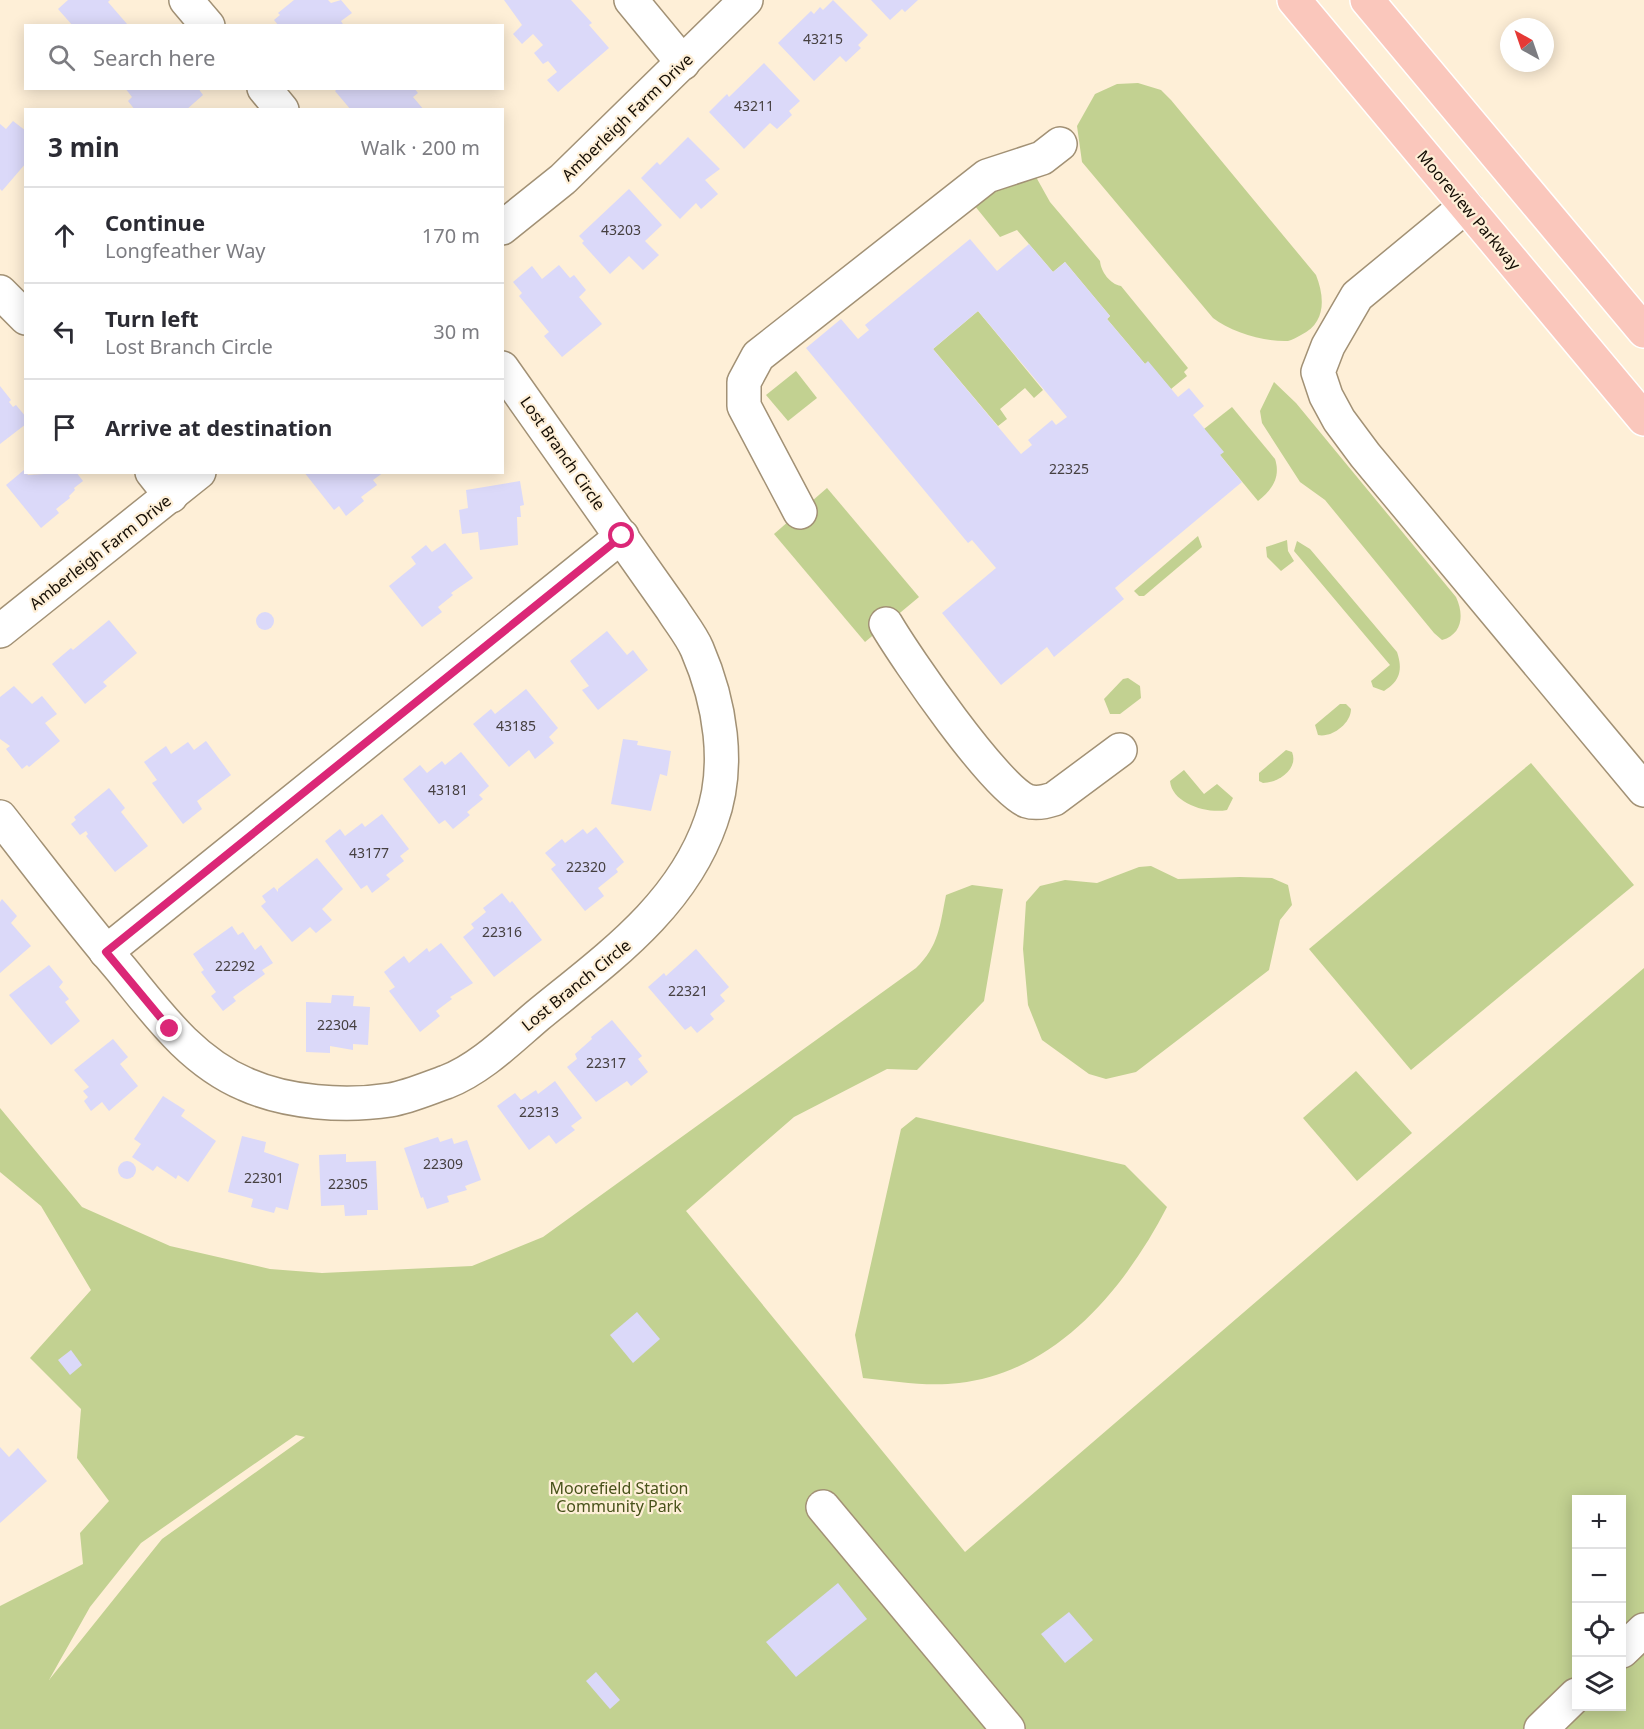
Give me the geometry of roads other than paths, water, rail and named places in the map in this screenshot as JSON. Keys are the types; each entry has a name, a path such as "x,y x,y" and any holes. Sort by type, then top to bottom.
{"main road":[{"name":"Mooreview Parkway","path":"1294,0 1644,419"},
{"path":"1367,0 1644,332"}],"street":[{"path":"186,0 206,24"},
{"path":"632,0 683,63"},
{"name":"Amberleigh Farm Drive","path":"504,226 563,180 746,0"},
{"path":"266,90 280,108"},
{"path":"800,512 744,406 744,382 758,356 987,176 1042,158 1060,144"},
{"path":"1466,206 1357,296 1333,336 1318,372 1326,396 1339,420 1365,455 1644,790"},
{"path":"0,292 24,316"},
{"name":"Lost Branch Circle","path":"0,817 106,952 170,1029 192,1050 213,1067 245,1084 296,1098 331,1102 391,1100 450,1081 490,1055 640,932 692,864 712,820 720,783 722,749 711,687 696,646 622,536 504,371"},
{"name":"Amberleigh Farm Drive","path":"0,631 161,484 193,474"},
{"path":"106,952 622,536"},
{"path":"886,624 903,654 977,752 1015,794 1029,802 1045,802 1054,799 1120,750"},
{"path":"823,1507 1008,1729"},
{"path":"1626,1648 1644,1630"},
{"path":"1541,1729 1572,1699"}],"park label":[{"name":"Moorefield Station Community Park","path":"619,1497"}]}
